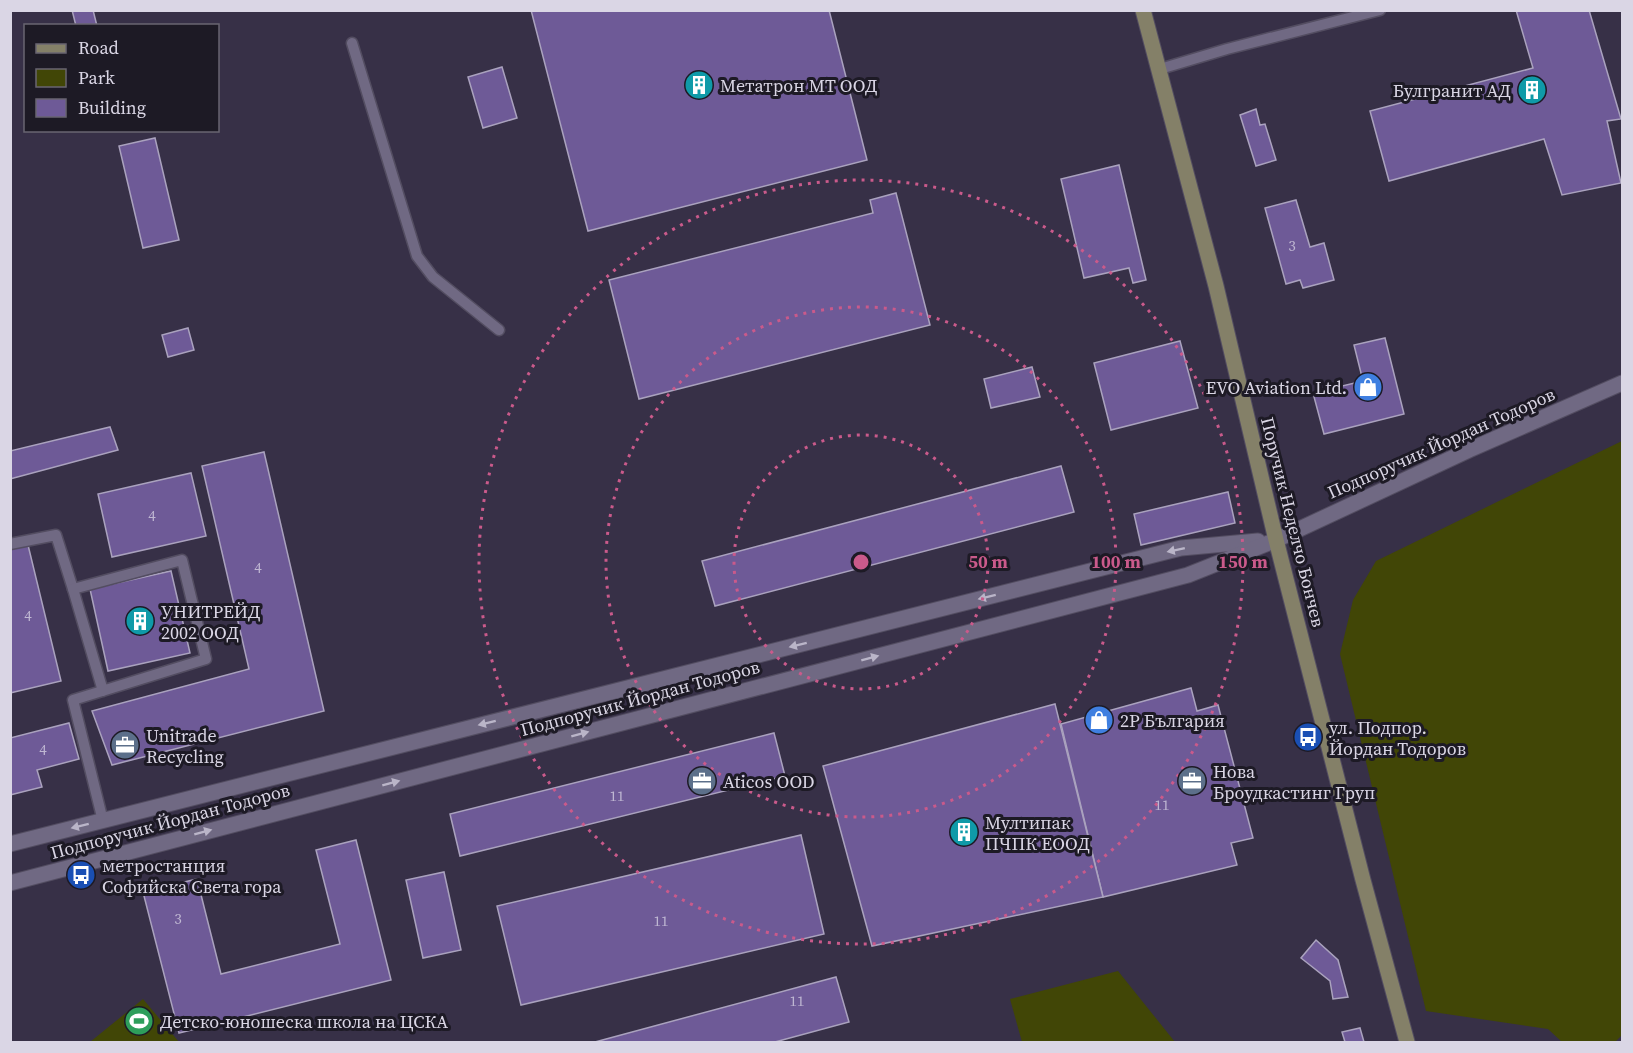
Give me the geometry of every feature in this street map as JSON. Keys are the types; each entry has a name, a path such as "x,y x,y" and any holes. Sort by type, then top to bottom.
{"street":[{"name":"Поручик Неделчо Бончев","path":"1143,10 1216,286 1276,540 1360,869 1407,1042"},
{"name":"Подпоручик Йордан Тодоров","path":"10,883 1176,578 1276,540 1469,450 1623,383"},
{"name":"Подпоручик Йордан Тодоров","path":"10,844 1180,548 1276,540"}],"lane":[{"path":"1160,69 1227,49 1380,10"},
{"path":"352,43 417,256 433,277 499,330"},
{"path":"10,544 56,535 103,691"},
{"path":"73,589 182,560 206,659 74,700 103,820"}],"green space":[{"path":"1622,441 1622,1035 1615,1042 1562,1042 1548,1029 1426,1011 1340,654 1353,600 1376,561"},
{"path":"1118,971 1175,1042 1022,1042 1010,999"},
{"name":"Детско-юношеска школа на ЦСКА","path":"143,999 179,1042 90,1042"}],"building":[{"path":"72,10 93,10 96,24 76,24"},
{"name":"Метатрон МТ ООД","path":"531,10 829,10 867,160 588,231"},
{"name":"Булгранит АД","path":"1516,10 1589,10 1621,119 1607,121 1621,183 1562,195 1544,139 1389,181 1370,111 1533,68"},
{"path":"502,67 517,118 483,128 468,77"},
{"path":"1256,109 1260,125 1265,124 1276,160 1256,166 1240,115"},
{"path":"155,138 179,240 143,248 119,146"},
{"path":"1119,165 1146,280 1133,283 1129,268 1084,278 1061,179"},
{"path":"896,193 930,325 639,399 609,280 873,213 870,200"},
{"path":"1296,200 1310,247 1324,243 1334,280 1303,288 1300,280 1286,284 1265,208"},
{"path":"188,328 194,350 168,357 162,335"},
{"path":"1385,338 1404,414 1324,434 1313,393 1363,381 1354,345"},
{"path":"1180,341 1198,408 1111,430 1094,363"},
{"path":"1032,367 1040,397 991,408 984,379"},
{"path":"110,427 118,450 10,479 10,451"},
{"path":"264,452 324,711 112,765 92,711 249,669 202,466"},
{"path":"1061,466 1074,512 715,606 702,561"},
{"path":"191,473 206,536 112,557 98,494"},
{"path":"1228,492 1235,523 1141,545 1134,514"},
{"path":"28,545 61,681 10,693 10,549"},
{"name":"УНИТРЕЙД 2002 ООД","path":"171,571 190,653 108,671 90,589"},
{"path":"1191,688 1197,711 1218,705 1253,838 1231,843 1237,865 1103,897 1061,724"},
{"name":"Мултипак ПЧПК ЕООД","path":"1055,704 1103,897 872,946 823,766"},
{"path":"69,723 79,759 37,770 42,787 10,795 10,738"},
{"path":"774,733 785,776 460,856 450,814"},
{"path":"801,835 824,934 521,1005 497,906"},
{"path":"356,840 391,980 179,1033 143,892 197,879 221,974 340,944 316,850"},
{"path":"444,872 461,950 423,958 406,880"},
{"path":"1316,940 1338,960 1348,997 1333,999 1330,981 1301,958"},
{"path":"836,977 849,1022 775,1042 595,1042"},
{"path":"1360,1028 1364,1042 1345,1042 1342,1032"}],"place":[{"name":"Метатрон МТ ООД","path":"699,85"},
{"name":"Булгранит АД","path":"1532,90"},
{"name":"EVO Aviation Ltd.","path":"1368,387"},
{"name":"УНИТРЕЙД 2002 ООД","path":"140,621"},
{"name":"2Р България","path":"1099,720"},
{"name":"ул. Подпор. Йордан Тодоров","path":"1308,737"},
{"name":"Unitrade Recycling","path":"125,745"},
{"name":"Aticos OOD","path":"702,781"},
{"name":"Нова Броудкастинг Груп","path":"1192,781"},
{"name":"Мултипак ПЧПК ЕООД","path":"964,832"},
{"name":"метростанция Софийска Света гора","path":"81,875"},
{"name":"Детско-юношеска школа на ЦСКА","path":"139,1021"}]}
